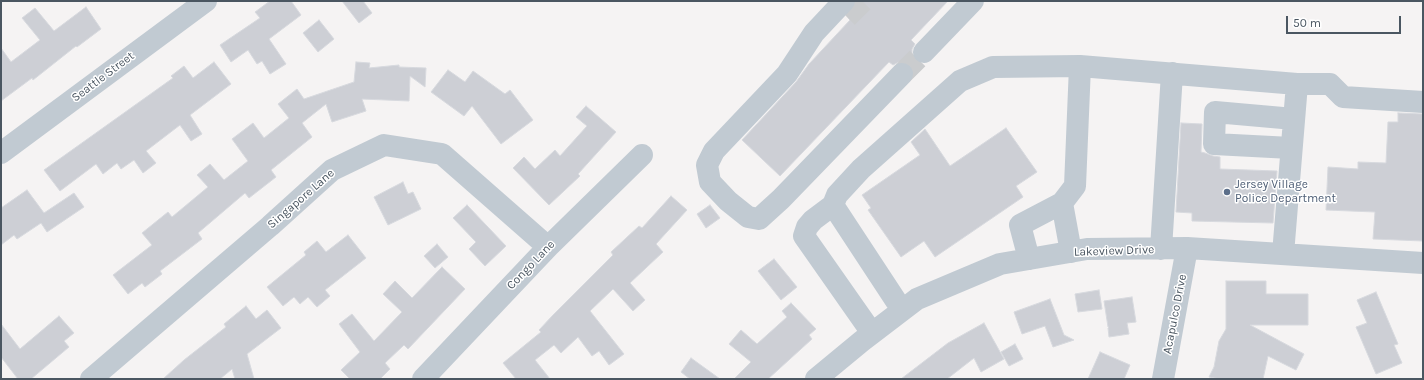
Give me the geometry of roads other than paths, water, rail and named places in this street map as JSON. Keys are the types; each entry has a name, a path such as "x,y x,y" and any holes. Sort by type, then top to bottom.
{"street":[{"name":"Seattle Street","path":"1,153 206,1"},
{"path":"924,52 973,1"},
{"path":"845,9 814,33 787,74 714,151 707,165 710,182 728,201 748,217 759,219 768,212 902,74"},
{"path":"1029,259 1020,226 1062,203 1075,186 1080,66"},
{"path":"872,333 804,236 806,227 833,205 837,195 861,169 960,81 993,67 1080,66 1297,84 1330,84 1343,97 1423,102"},
{"path":"1161,249 1172,73"},
{"path":"1283,254 1297,84"},
{"path":"1291,148 1214,144 1215,112 1294,119"},
{"name":"Singapore Lane","path":"91,379 270,226 332,170 384,145 442,154 548,247"},
{"name":"Congo Lane","path":"423,379 548,247 642,155"},
{"path":"1062,203 1071,252"},
{"path":"833,205 902,310"},
{"name":"Lakeview Drive","path":"816,379 872,333 917,299 1000,264 1087,250 1187,248 1423,262"},
{"name":"Acapulco Drive","path":"1163,379 1187,248"}],"tunnel":[{"path":"847,17 863,1"},
{"path":"902,74 924,52"}],"place":[{"name":"Jersey Village Police Department","path":"1227,192"}]}
